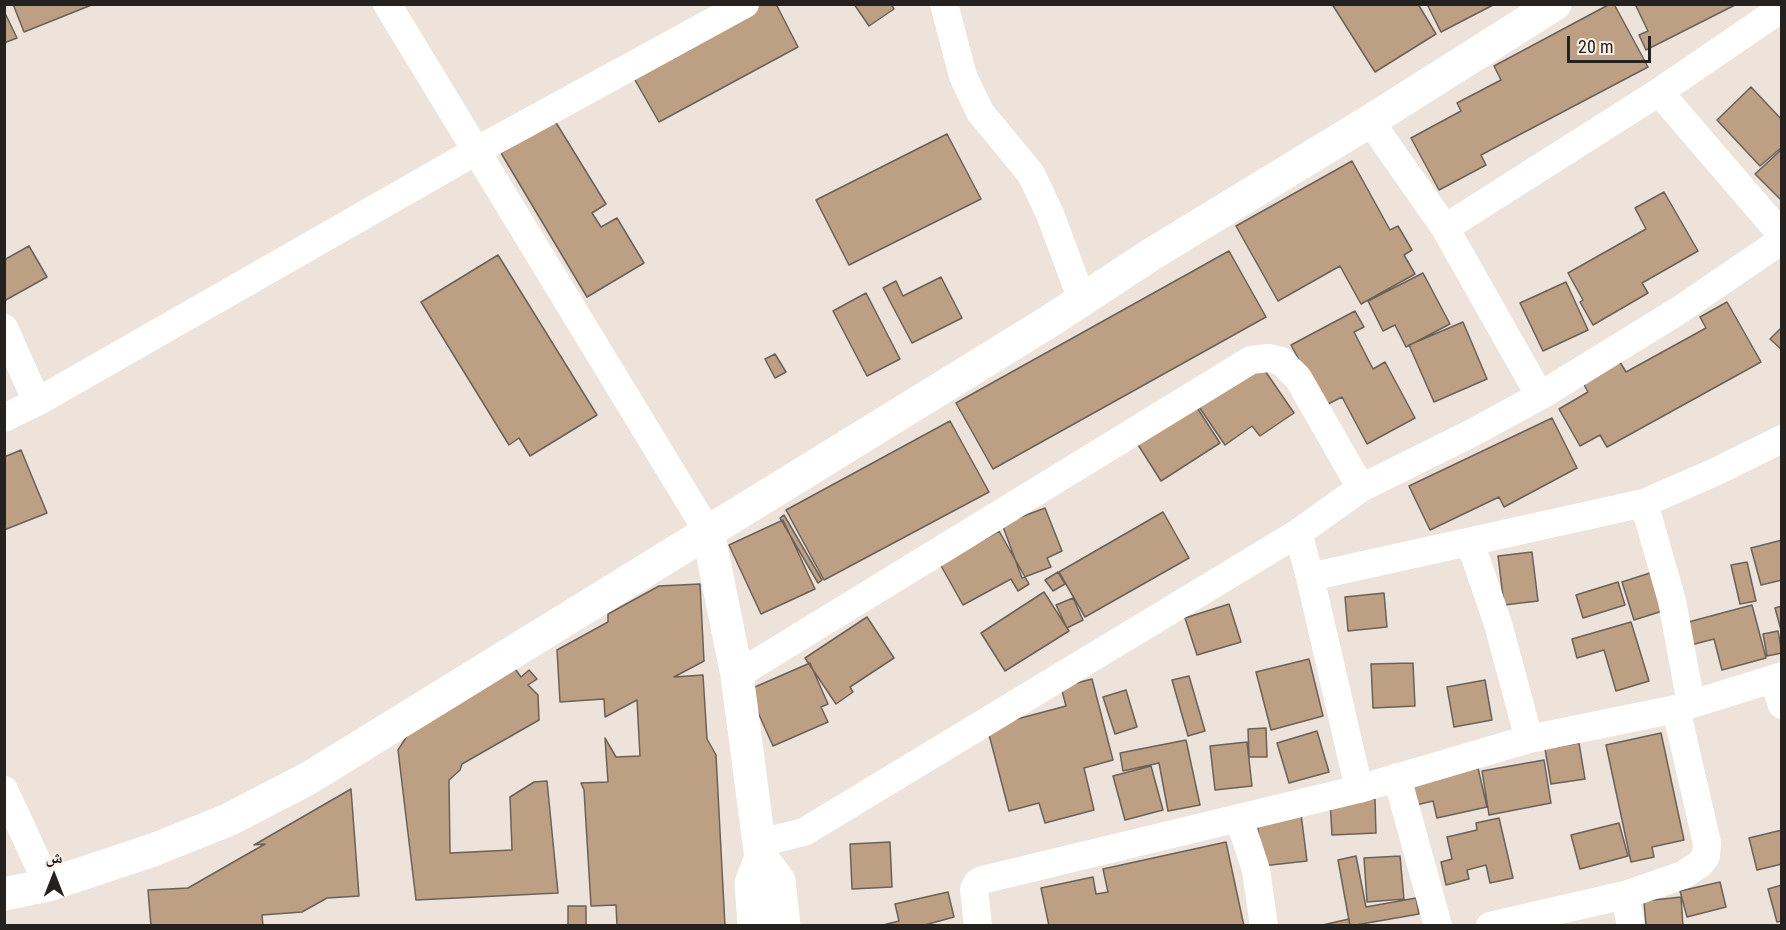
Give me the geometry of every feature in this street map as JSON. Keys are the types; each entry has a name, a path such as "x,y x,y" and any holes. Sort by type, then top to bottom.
{"main road":[{"path":"4,894 48,885 153,849 228,820 309,778 1370,121 1554,4"},
{"path":"708,532 737,675 760,850 751,883 754,926"},
{"path":"760,850 779,881 784,926"}],"street":[{"path":"387,4 708,532"},
{"path":"4,418 37,402 476,151 746,4"},
{"path":"944,4 963,76 980,112 1031,174 1050,214 1082,300"},
{"path":"1445,228 1659,92 1782,8"},
{"path":"1659,92 1782,235"},
{"path":"1370,121 1445,228 1540,396"},
{"path":"760,850 804,832 1298,533 1361,488 1472,433 1540,396 1678,311 1782,240"},
{"path":"4,328 37,402"},
{"path":"737,675 1251,360 1268,358 1281,361 1298,378 1361,488"},
{"path":"1310,577 1644,503 1782,439"},
{"path":"1490,926 1625,895 1683,875 1700,864 1706,856 1707,843 1683,706 1672,601 1644,503"},
{"path":"1298,533 1359,789"},
{"path":"1470,542 1498,624 1529,739"},
{"path":"978,926 974,889 982,880 1359,789 1529,739 1779,687"},
{"path":"1397,777 1438,926"},
{"path":"4,790 48,885"},
{"path":"1239,818 1256,870 1264,926"},
{"path":"1625,895 1631,926"}],"building":[{"path":"13,4 94,4 24,32"},
{"path":"757,4 776,4 798,47 659,122 631,73"},
{"path":"854,4 891,4 894,9 869,26"},
{"path":"1332,4 1418,4 1436,34 1375,72"},
{"path":"1427,4 1495,4 1441,32"},
{"path":"1610,4 1614,4 1648,67 1481,155 1486,165 1439,190 1411,138 1461,111 1457,103 1501,80 1494,66"},
{"path":"1635,4 1737,4 1646,50 1639,35 1648,31"},
{"path":"4,11 17,38 4,43"},
{"path":"1751,87 1782,120 1782,147 1760,166 1717,120"},
{"path":"555,121 606,204 592,213 601,227 617,218 644,263 587,297 501,153"},
{"path":"947,134 981,199 849,265 816,200"},
{"path":"1782,149 1782,201 1755,174"},
{"path":"1352,161 1390,230 1398,226 1412,250 1404,255 1415,274 1361,304 1340,266 1278,301 1236,226"},
{"path":"1664,192 1698,251 1642,283 1648,293 1593,325 1580,302 1583,300 1568,273 1646,229 1635,208"},
{"path":"29,246 47,277 4,301 4,260"},
{"path":"1229,251 1266,317 993,469 956,403"},
{"path":"498,255 597,415 530,456 519,438 509,445 421,302"},
{"path":"1423,273 1450,324 1406,347 1395,325 1383,331 1368,301"},
{"path":"941,277 962,318 912,343 883,288 896,281 903,296"},
{"path":"1566,282 1588,330 1543,351 1520,303"},
{"path":"866,293 900,359 867,376 833,311"},
{"path":"1727,302 1761,362 1607,447 1600,435 1580,446 1559,409 1588,392 1583,383 1620,362 1626,372 1706,328 1700,317"},
{"path":"1355,311 1364,327 1354,332 1373,369 1385,362 1415,418 1367,444 1342,397 1324,406 1291,345"},
{"path":"1463,322 1487,379 1434,402 1409,345"},
{"path":"1782,327 1782,350 1770,339"},
{"path":"775,354 786,372 775,378 765,359"},
{"path":"1259,362 1294,413 1260,436 1252,426 1225,445 1197,404"},
{"path":"1194,403 1220,443 1161,481 1135,440"},
{"path":"1552,418 1577,468 1504,507 1499,497 1430,530 1409,486"},
{"path":"950,421 989,492 824,580 786,510"},
{"path":"21,450 47,513 4,530 4,457"},
{"path":"1045,508 1062,551 1047,558 1051,567 1022,578 1002,524"},
{"path":"1163,512 1189,558 1085,617 1059,572"},
{"path":"784,515 822,580 818,583 780,518"},
{"path":"783,520 815,589 761,614 729,545"},
{"path":"999,531 1029,584 1018,591 1011,579 963,605 940,564"},
{"path":"1782,540 1782,580 1761,585 1751,548"},
{"path":"1532,552 1538,601 1504,605 1498,556"},
{"path":"1747,562 1756,601 1740,604 1731,565"},
{"path":"1656,571 1669,609 1634,620 1622,582"},
{"path":"1058,572 1065,584 1053,591 1045,580"},
{"path":"1618,582 1625,605 1583,618 1576,595"},
{"path":"700,584 704,661 674,677 703,675 707,739 716,755 725,926 617,926 616,905 591,906 584,790 581,783 608,782 605,738 616,757 640,756 637,700 605,717 604,699 560,702 557,650 608,622 608,614 659,586"},
{"path":"1044,592 1069,631 1005,671 981,633"},
{"path":"1384,593 1387,627 1348,631 1345,597"},
{"path":"1073,598 1083,620 1067,628 1056,605"},
{"path":"1229,604 1241,642 1197,655 1185,618"},
{"path":"1752,605 1766,658 1722,670 1714,639 1687,646 1681,624"},
{"path":"1782,606 1782,634 1775,608"},
{"path":"867,617 894,658 850,687 853,692 836,704 805,658"},
{"path":"1631,622 1649,681 1616,691 1604,650 1577,658 1572,639"},
{"path":"1778,631 1782,653 1767,656 1763,634"},
{"path":"1309,659 1323,716 1271,730 1256,672"},
{"path":"810,663 828,704 821,707 828,722 773,746 748,690"},
{"path":"1413,663 1415,706 1373,708 1371,664"},
{"path":"513,666 521,677 529,670 537,679 528,685 538,695 539,720 462,764 460,770 449,780 450,853 512,850 510,797 534,782 547,781 558,893 416,900 398,750 411,730"},
{"path":"1189,676 1205,731 1188,736 1172,680"},
{"path":"1092,679 1113,760 1084,768 1094,810 1045,823 1039,803 1009,811 987,727 1066,706 1061,687"},
{"path":"1485,680 1492,720 1454,727 1447,687"},
{"path":"1126,690 1137,727 1115,734 1103,697"},
{"path":"1266,728 1267,757 1249,757 1248,729"},
{"path":"1317,731 1329,772 1289,783 1277,743"},
{"path":"1661,733 1684,840 1652,847 1654,857 1631,862 1606,745"},
{"path":"1186,740 1200,805 1168,811 1159,763 1123,771 1120,753"},
{"path":"1247,742 1252,786 1215,790 1210,746"},
{"path":"1579,743 1585,779 1551,784 1545,749"},
{"path":"1544,760 1551,803 1489,815 1482,771"},
{"path":"1151,766 1163,810 1125,820 1113,776"},
{"path":"1478,768 1487,807 1437,818 1433,801 1412,806 1407,784"},
{"path":"351,789 359,896 327,898 302,912 262,915 263,926 151,926 148,890 188,888 265,844 254,845"},
{"path":"1375,799 1376,833 1332,835 1330,801"},
{"path":"1301,814 1307,861 1262,866 1257,820"},
{"path":"1499,818 1513,878 1490,883 1486,865 1467,870 1469,879 1446,885 1441,862 1452,859 1447,837 1477,830 1476,823"},
{"path":"1619,823 1628,856 1580,869 1571,835"},
{"path":"1782,830 1782,864 1757,870 1749,838"},
{"path":"890,842 892,887 852,889 850,844"},
{"path":"1226,842 1244,926 1049,926 1041,888 1093,877 1096,894 1108,892 1103,869"},
{"path":"1356,856 1366,907 1416,898 1419,914 1350,926 1338,860"},
{"path":"1400,856 1404,899 1367,902 1364,858"},
{"path":"1720,882 1726,907 1687,917 1680,891"},
{"path":"1782,885 1782,921 1777,922 1768,889"},
{"path":"948,892 954,917 921,926 879,926 899,921 895,904"},
{"path":"1681,897 1683,926 1646,926 1644,901"},
{"path":"568,906 586,906 586,926 568,926"},
{"path":"1349,919 1350,926 1318,926"}]}
